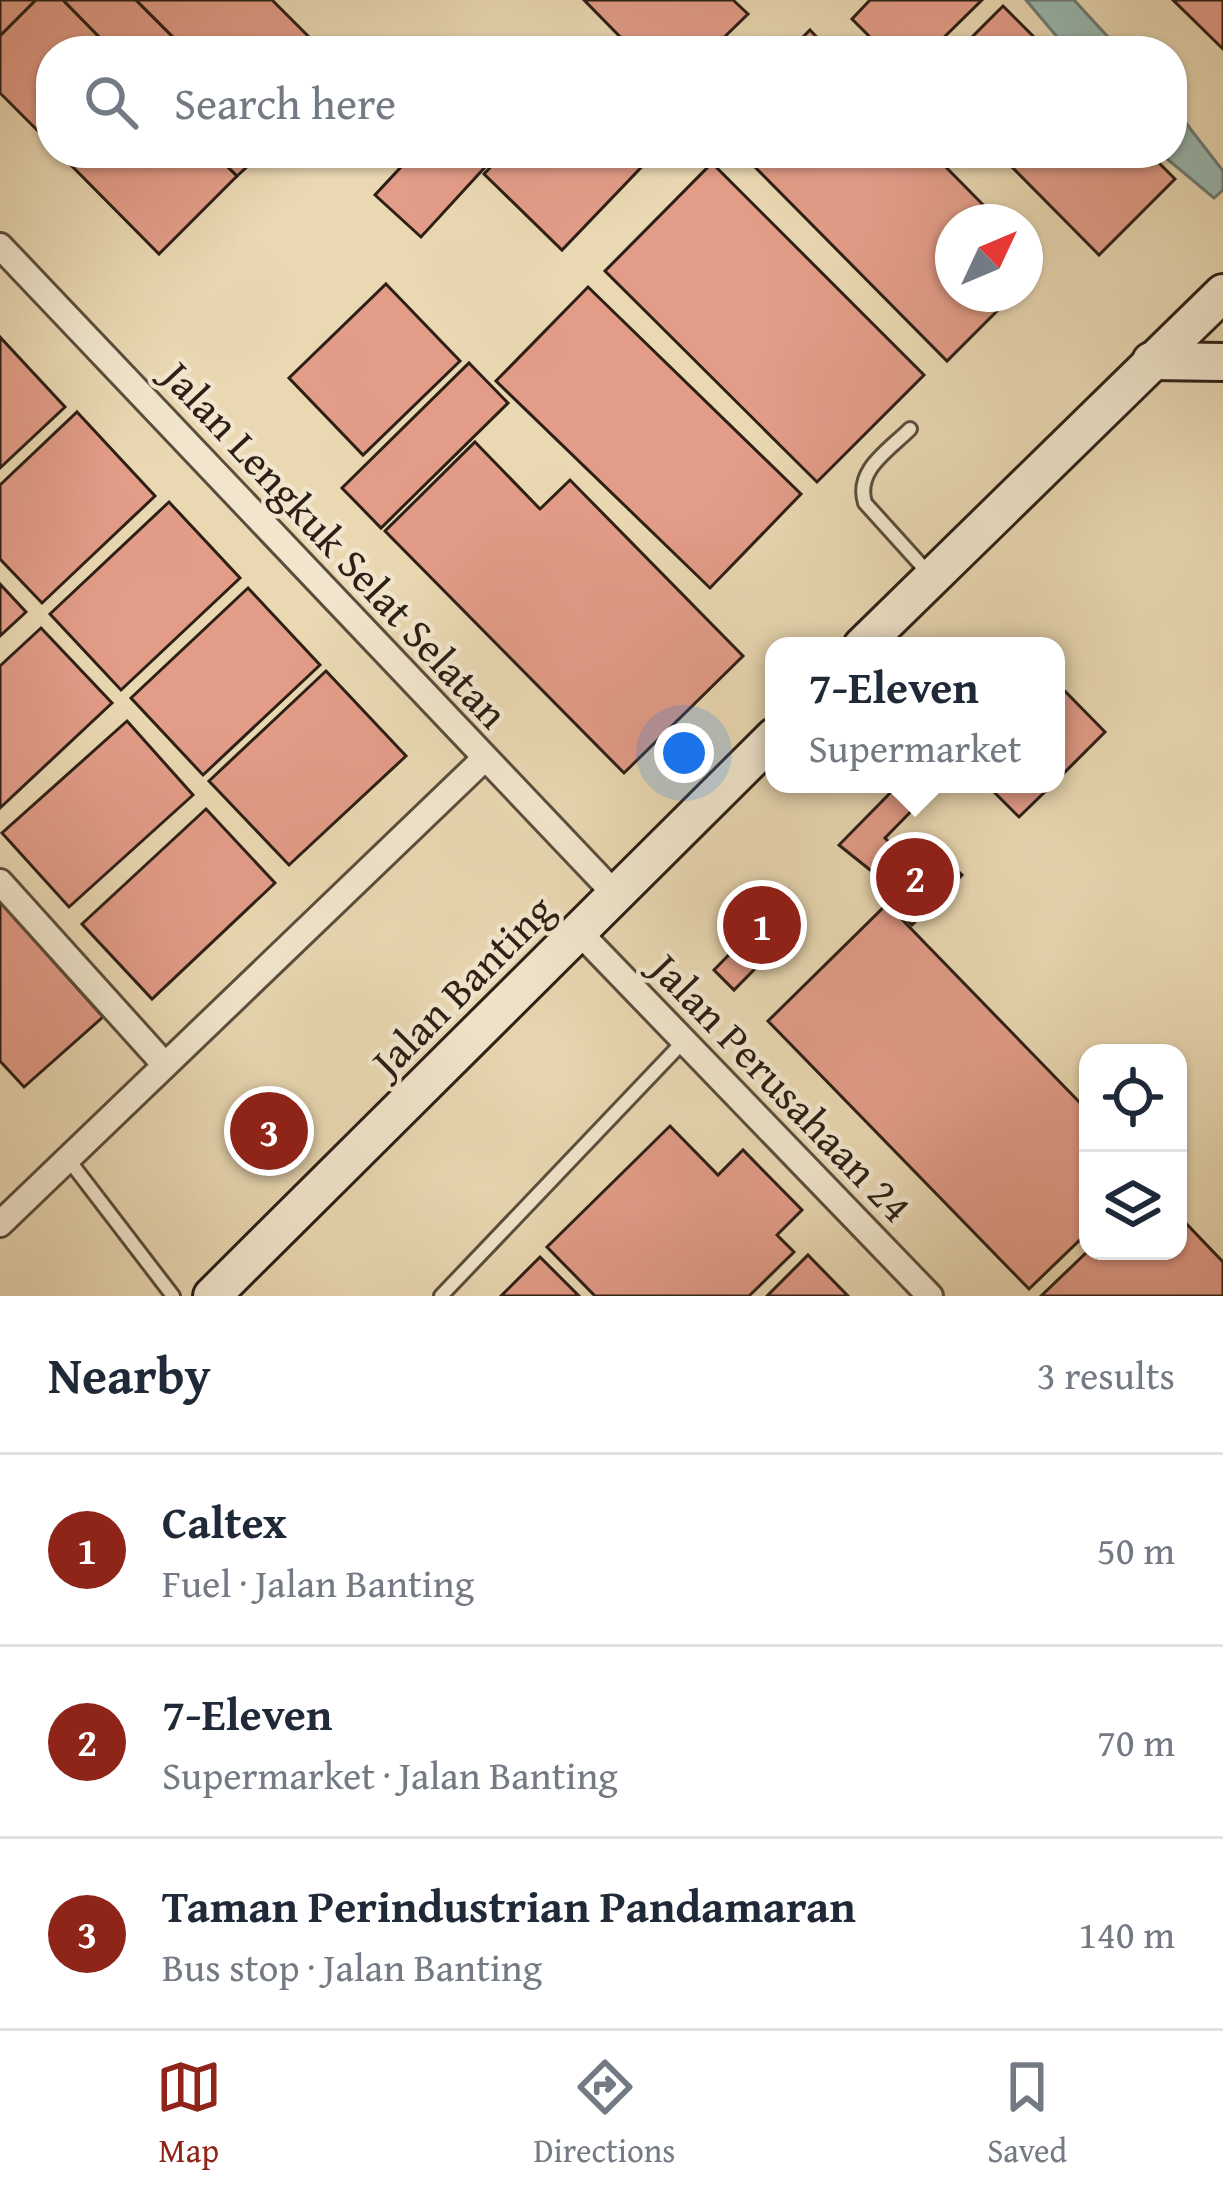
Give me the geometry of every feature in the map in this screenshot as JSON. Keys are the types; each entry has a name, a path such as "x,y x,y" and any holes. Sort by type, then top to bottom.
{"main road":[{"path":"871,637 1223,293"},
{"path":"1151,361 1223,362"},
{"name":"Jalan Banting","path":"212,1296 765,745"}],"street":[{"name":"Jalan Lengkuk Selat Selatan","path":"0,246 616,895"},
{"path":"0,1224 484,759"},
{"path":"0,882 165,1065"},
{"name":"Jalan Perusahaan 24","path":"579,932 930,1296"}],"lane":[{"path":"910,429 866,472 861,489 865,503 932,577"},
{"path":"440,1296 683,1042"},
{"path":"68,1159 173,1296"}],"water":[{"path":"1026,0 1074,0 1107,36 1056,36"},
{"path":"1187,124 1223,171 1223,190 1214,198 1178,168 1187,168"}],"building":[{"path":"0,0 36,0 0,36"},
{"path":"36,0 63,0 98,36 36,36 36,129 0,93 0,36"},
{"path":"63,0 136,0 172,36 98,36"},
{"path":"136,0 272,0 308,36 172,36"},
{"path":"584,0 733,0 748,14 725,36 619,36"},
{"path":"870,0 982,0 945,36 869,36 852,19"},
{"path":"1173,0 1223,0 1223,49"},
{"path":"1003,6 1033,36 973,36"},
{"path":"74,168 229,168 237,176 159,254"},
{"path":"400,168 484,168 421,237 375,195"},
{"path":"490,168 641,168 562,250 484,174"},
{"path":"707,168 717,168 924,375 817,482 605,271"},
{"path":"756,168 947,168 982,204 935,204 935,312 996,312 947,361"},
{"path":"1013,168 1164,168 1175,179 1099,255"},
{"path":"386,284 460,361 363,455 289,378"},
{"path":"588,287 801,494 710,588 496,381"},
{"path":"0,337 65,407 0,468"},
{"path":"469,363 508,403 381,528 342,488"},
{"path":"77,412 155,496 42,603 0,559 0,485"},
{"path":"475,442 540,509 570,480 743,656 624,773 385,531"},
{"path":"169,502 240,578 121,690 50,614"},
{"path":"0,584 26,612 0,636"},
{"path":"248,588 320,665 203,775 131,698"},
{"path":"41,628 112,703 0,808 0,666"},
{"path":"326,671 406,756 289,865 209,781"},
{"path":"1065,691 1105,732 1065,772"},
{"path":"127,721 193,795 69,907 2,833"},
{"path":"890,793 929,793 885,838 911,864 890,886 839,845"},
{"path":"995,793 1044,793 1019,817"},
{"path":"206,809 275,883 152,999 82,924"},
{"path":"931,845 962,875 912,925 881,894"},
{"path":"0,902 103,1017 24,1087 0,1061"},
{"path":"779,904 800,923 734,990 714,970"},
{"path":"887,904 1079,1102 1079,1241 1029,1289 768,1021"},
{"path":"670,1126 718,1175 743,1150 802,1210 777,1235 794,1252 749,1296 595,1296 547,1247"},
{"path":"1187,1224 1223,1262 1223,1296 1041,1296 1079,1260 1187,1260"},
{"path":"808,1255 848,1296 767,1296"},
{"path":"540,1257 579,1296 501,1296"}],"place":[{"name":"7-Eleven","path":"915,877"},
{"name":"Caltex","path":"762,925"},
{"name":"Taman Perindustrian Pandamaran","path":"269,1131"}]}
